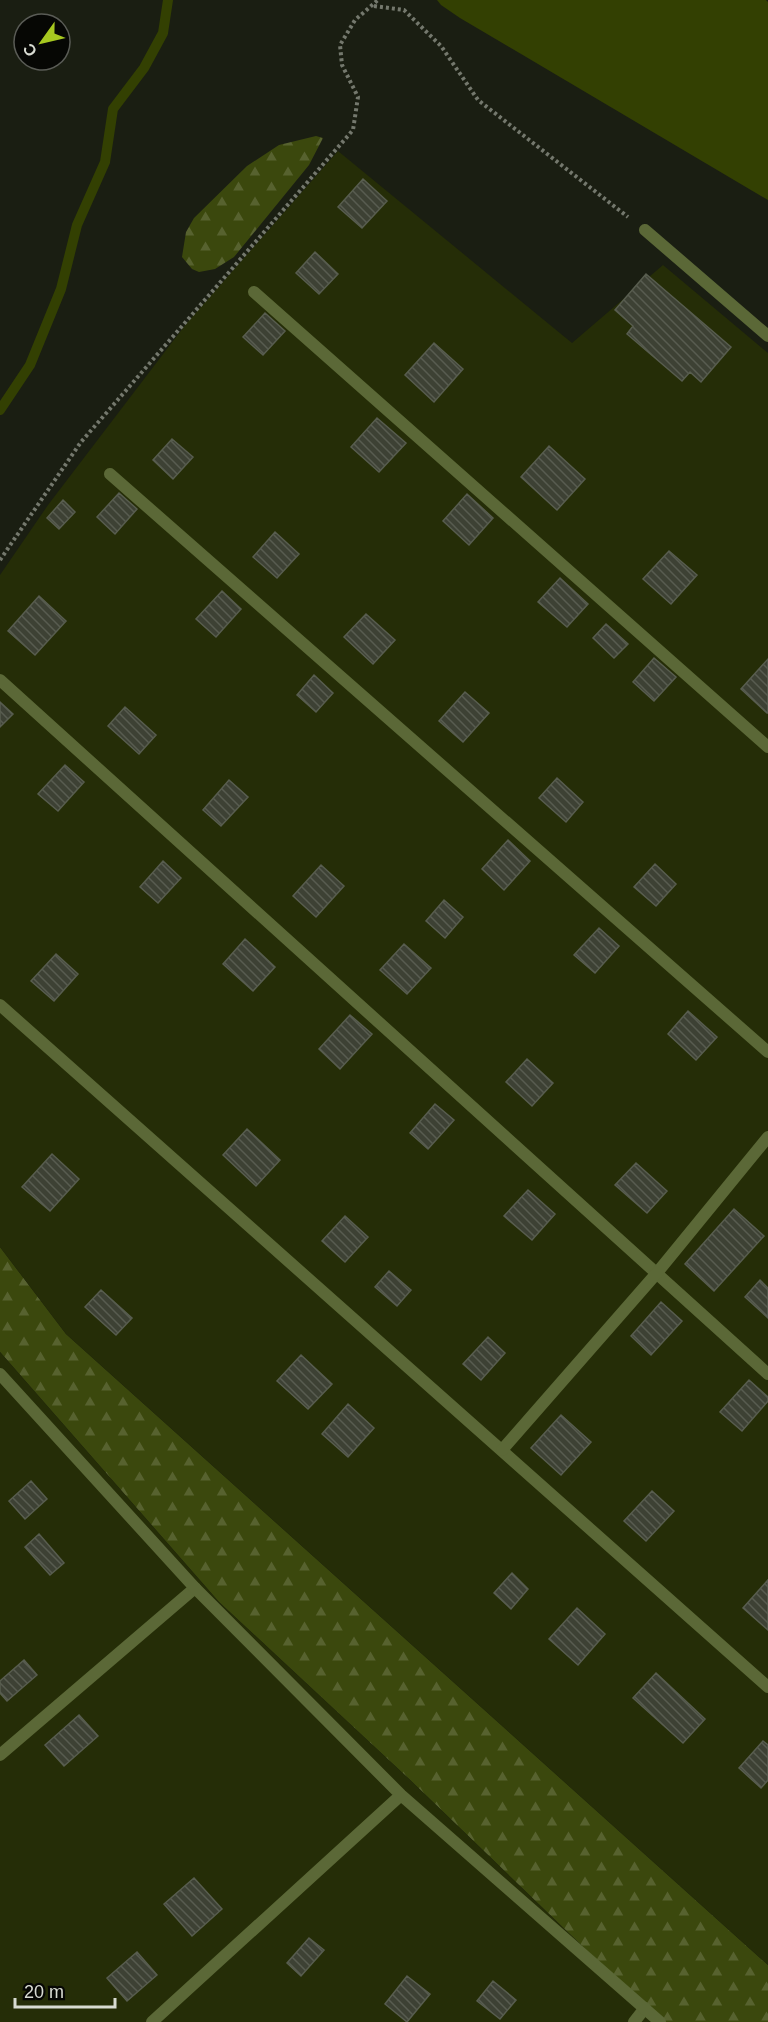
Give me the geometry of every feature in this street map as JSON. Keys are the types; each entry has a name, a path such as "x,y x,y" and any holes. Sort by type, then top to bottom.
{"street":[{"path":"645,230 768,336"},
{"path":"254,292 768,747"},
{"path":"110,474 768,1052"},
{"path":"0,680 768,1374"},
{"path":"0,1005 768,1687"},
{"path":"502,1450 656,1274 768,1137"},
{"path":"0,1374 195,1588 401,1795 660,2022"},
{"path":"0,1755 195,1588"},
{"path":"152,2022 401,1795"},
{"path":"634,2022 645,2008"}],"path":[{"path":"0,560 81,442 353,130 358,97 342,65 340,45 355,20 378,0"},
{"path":"373,6 404,10 441,46 478,100 645,230"}],"green space":[{"path":"316,136 323,138 309,165 234,257 215,269 199,272 192,269 182,257 186,232 194,218 247,166 279,145"},
{"path":"0,1247 66,1334 768,1965 768,2022 661,2022 408,1778 219,1602 0,1352"}],"shaded area":[{"path":"437,0 766,0 768,2 768,200 460,18"},
{"path":"338,151 572,343 663,265 768,353 768,1965 66,1334 0,1247 0,575 48,505 186,324"},
{"path":"0,1352 219,1602 408,1778 661,2022 0,2022"}],"building":[{"path":"363,179 387,201 362,228 338,207"},
{"path":"315,252 338,274 319,294 296,273"},
{"path":"646,274 731,347 701,382 690,372 682,381 627,334 633,326 615,310"},
{"path":"265,313 285,331 263,355 243,337"},
{"path":"434,343 463,369 434,402 405,375"},
{"path":"377,418 406,443 379,472 351,447"},
{"path":"172,439 193,457 173,479 153,460"},
{"path":"549,446 585,479 557,510 521,477"},
{"path":"119,493 137,509 115,534 97,517"},
{"path":"467,494 493,518 469,545 443,521"},
{"path":"63,500 75,512 59,529 47,518"},
{"path":"275,532 299,554 277,578 253,557"},
{"path":"669,551 697,575 671,604 643,579"},
{"path":"560,578 588,604 567,627 538,602"},
{"path":"222,591 241,609 216,637 196,619"},
{"path":"39,596 66,621 35,655 8,631"},
{"path":"366,614 395,640 373,664 344,637"},
{"path":"606,624 628,644 614,658 593,638"},
{"path":"654,658 676,677 654,701 633,682"},
{"path":"768,659 768,713 767,713 741,689"},
{"path":"314,675 333,693 316,712 297,695"},
{"path":"465,692 489,713 463,742 439,721"},
{"path":"0,702 13,714 0,727"},
{"path":"125,707 156,735 139,754 108,726"},
{"path":"65,765 84,782 58,811 38,794"},
{"path":"557,778 583,802 566,822 539,798"},
{"path":"229,780 248,797 221,826 203,810"},
{"path":"508,840 530,861 504,890 482,869"},
{"path":"163,861 181,878 158,903 140,887"},
{"path":"655,864 676,884 656,906 634,887"},
{"path":"321,865 344,886 316,917 293,896"},
{"path":"444,900 463,917 445,938 426,921"},
{"path":"599,928 619,946 595,973 574,955"},
{"path":"245,939 275,967 253,991 223,964"},
{"path":"404,944 431,968 407,994 380,970"},
{"path":"56,954 78,974 54,1001 31,981"},
{"path":"688,1011 717,1037 696,1060 668,1034"},
{"path":"350,1015 372,1034 340,1069 319,1049"},
{"path":"527,1059 553,1083 532,1106 506,1082"},
{"path":"435,1104 454,1120 428,1149 410,1133"},
{"path":"247,1129 280,1160 256,1186 223,1155"},
{"path":"52,1154 79,1179 50,1211 22,1187"},
{"path":"636,1163 667,1191 647,1213 615,1185"},
{"path":"528,1190 555,1214 532,1240 504,1216"},
{"path":"734,1209 764,1236 714,1291 685,1264"},
{"path":"345,1216 368,1237 345,1262 322,1241"},
{"path":"389,1271 411,1290 397,1306 375,1287"},
{"path":"760,1280 768,1288 768,1318 745,1297"},
{"path":"101,1290 132,1318 116,1335 85,1307"},
{"path":"661,1302 682,1321 651,1355 631,1336"},
{"path":"488,1337 505,1353 481,1380 463,1364"},
{"path":"301,1355 332,1384 308,1409 277,1381"},
{"path":"749,1380 768,1397 768,1401 742,1431 720,1412"},
{"path":"348,1404 374,1428 348,1457 322,1434"},
{"path":"561,1415 591,1442 561,1475 531,1448"},
{"path":"31,1481 47,1499 25,1519 9,1501"},
{"path":"652,1491 674,1511 646,1541 624,1521"},
{"path":"39,1534 64,1563 50,1575 25,1547"},
{"path":"512,1573 528,1589 511,1609 494,1593"},
{"path":"768,1580 768,1630 743,1608"},
{"path":"577,1608 605,1634 578,1665 549,1639"},
{"path":"24,1660 37,1675 7,1701 0,1693 0,1681"},
{"path":"656,1673 705,1719 683,1743 633,1698"},
{"path":"79,1715 98,1736 64,1766 45,1745"},
{"path":"763,1741 768,1745 768,1780 761,1788 739,1768"},
{"path":"194,1878 222,1909 192,1936 164,1904"},
{"path":"309,1938 324,1950 301,1976 287,1963"},
{"path":"137,1952 157,1975 127,2001 107,1978"},
{"path":"407,1976 430,1994 407,2022 385,2004"},
{"path":"493,1981 516,2000 500,2019 477,2001"}],"waterway":[{"path":"0,410 30,365 61,289 77,225 105,162 113,109 144,68 163,33 168,0"}]}
